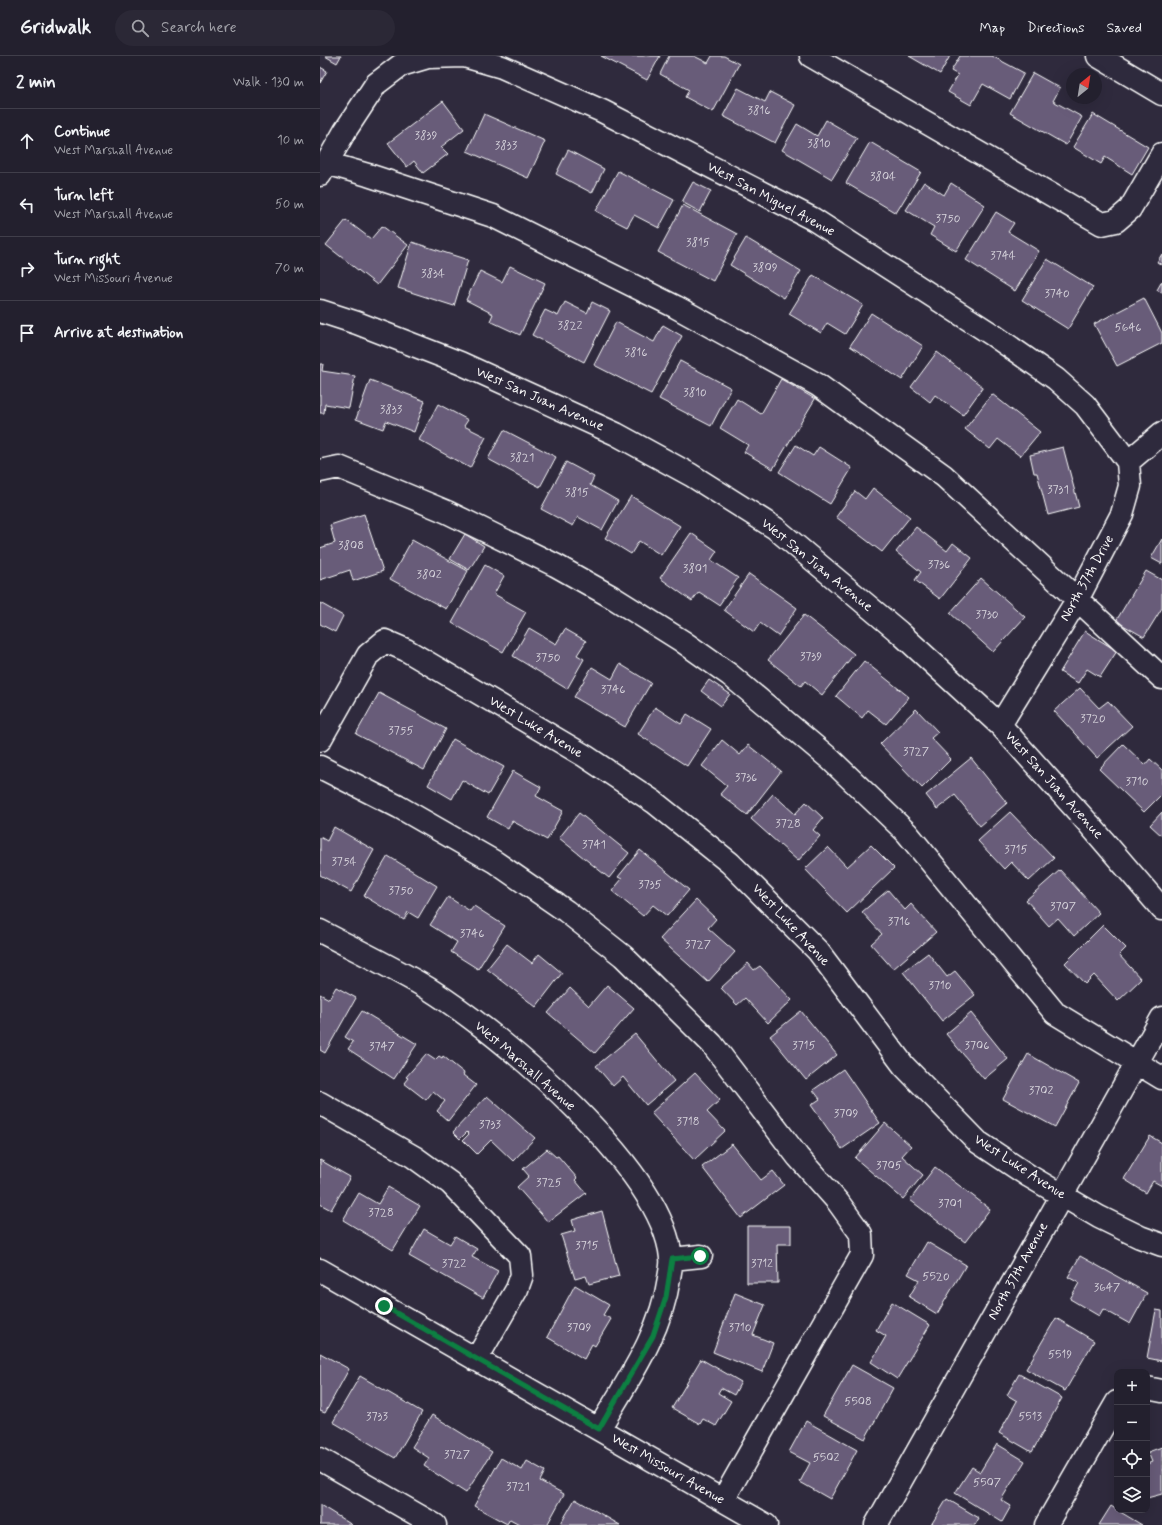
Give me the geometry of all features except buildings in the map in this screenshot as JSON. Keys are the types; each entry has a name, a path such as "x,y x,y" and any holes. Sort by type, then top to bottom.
{"street":[{"name":"West San Miguel Avenue","path":"323,169 376,84 401,65 428,56 464,56 502,67 602,111 813,219 993,335 1056,379 1085,405 1128,462"},
{"path":"811,56 1102,224 1116,221 1130,209 1162,154"},
{"path":"1098,56 1162,94"},
{"path":"323,169 368,175 493,216 676,307 818,385 944,476 1162,678"},
{"name":"West San Juan Avenue","path":"320,311 357,322 460,363 616,434 691,474 775,528 899,632 1000,725 1089,824 1162,909"},
{"path":"1128,462 1162,433"},
{"name":"North 37th Drive","path":"1000,725 1077,600 1122,514 1130,486 1128,462"},
{"path":"320,472 340,467 447,512 555,564 612,597 675,637 730,675 830,759 907,833 1055,1013 1162,1078"},
{"name":"West Luke Avenue","path":"320,740 368,654 385,641 406,650 585,756 654,802 730,863 818,951 904,1066 978,1142 1029,1176 1061,1195 1140,1238 1162,1245"},
{"path":"320,767 399,807 495,862 566,911 623,956 712,1044 798,1157 838,1202 861,1234 862,1256 723,1500"},
{"name":"West Marshall Avenue","path":"320,931 429,990 497,1039 550,1085 598,1131 641,1183 663,1222 672,1259 666,1297 653,1336 599,1429"},
{"name":"North 37th Avenue","path":"876,1525 1162,1018"},
{"path":"320,1103 414,1157 450,1183 520,1256 522,1275 517,1289 476,1360"},
{"path":"672,1259 700,1256"},
{"name":"West Missouri Avenue","path":"320,1270 766,1525"},
{"path":"1150,1389 1162,1391"},
{"path":"1046,1525 1115,1405"},
{"path":"320,1458 435,1525"}],"route":[{"path":"384,1306 599,1429 653,1336 666,1297 672,1259 700,1256"}]}
